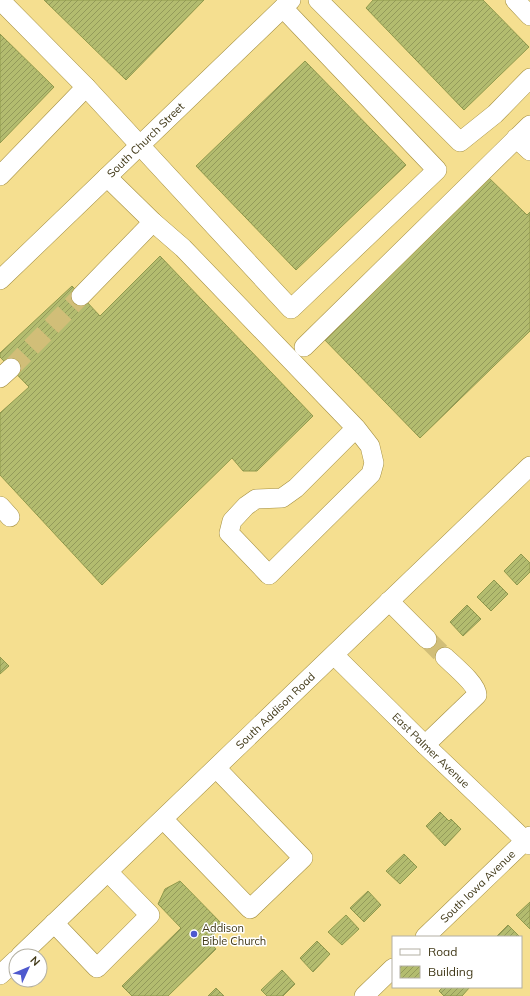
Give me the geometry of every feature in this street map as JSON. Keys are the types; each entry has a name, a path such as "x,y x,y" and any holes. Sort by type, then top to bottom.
{"street":[{"path":"0,0 86,87 291,309 437,170 287,4"},
{"path":"318,0 460,142 495,114 530,78"},
{"path":"515,0 530,16"},
{"name":"South Church Street","path":"1,277 140,146 287,4"},
{"path":"0,176 86,87"},
{"path":"304,347 530,124"},
{"path":"516,138 530,151"},
{"path":"107,177 153,222 183,248 356,428 370,446 374,463 371,474 269,574 229,533 232,521 246,506 256,499 282,498 296,488 356,428"},
{"path":"81,296 153,222"},
{"name":"South Addison Road","path":"28,948 530,466"},
{"path":"389,601 427,639"},
{"name":"East Palmer Avenue","path":"334,655 425,745 528,840"},
{"path":"425,745 477,695 477,690 473,684 445,657"},
{"path":"163,819 250,909 303,858 216,768"},
{"name":"South Iowa Avenue","path":"426,936 528,840"},
{"path":"54,924 97,968 150,915 108,872"},
{"path":"0,975 8,968"},
{"path":"364,996 392,969"}],"building":[{"path":"44,0 204,0 126,80"},
{"path":"373,0 483,0 529,47 464,110 366,8"},
{"path":"0,34 54,87 0,143"},
{"path":"305,61 406,165 296,270 196,166"},
{"path":"486,175 527,215 530,212 530,331 420,438 321,336"},
{"path":"160,256 313,416 257,471 243,471 232,458 102,585 0,475 0,413 29,387 0,357 0,353 72,286 100,316"},
{"path":"521,554 530,563 530,572 517,585 504,571"},
{"path":"494,580 508,594 491,611 477,597"},
{"path":"467,605 481,619 463,636 450,622"},
{"path":"0,657 9,666 0,674"},
{"path":"440,812 449,821 451,819 461,829 445,846 426,826"},
{"path":"404,854 417,867 400,884 386,871"},
{"name":"Addison Bible Church","path":"180,881 223,925 208,940 216,949 168,996 132,996 122,986 181,928 158,904 165,889"},
{"path":"368,891 381,905 364,922 350,908"},
{"path":"530,902 530,929 516,915"},
{"path":"346,915 359,929 342,945 328,932"},
{"path":"508,925 519,936 497,936"},
{"path":"317,941 330,954 313,972 300,958"},
{"path":"282,970 295,984 283,996 267,996 261,990"},
{"path":"216,988 224,996 208,996"},
{"path":"442,988 469,988 462,996 444,996 439,991"}],"tunnel":[{"path":"11,368 81,296"},
{"path":"427,639 445,657"}],"place":[{"name":"Addison Bible Church","path":"194,934"}]}
